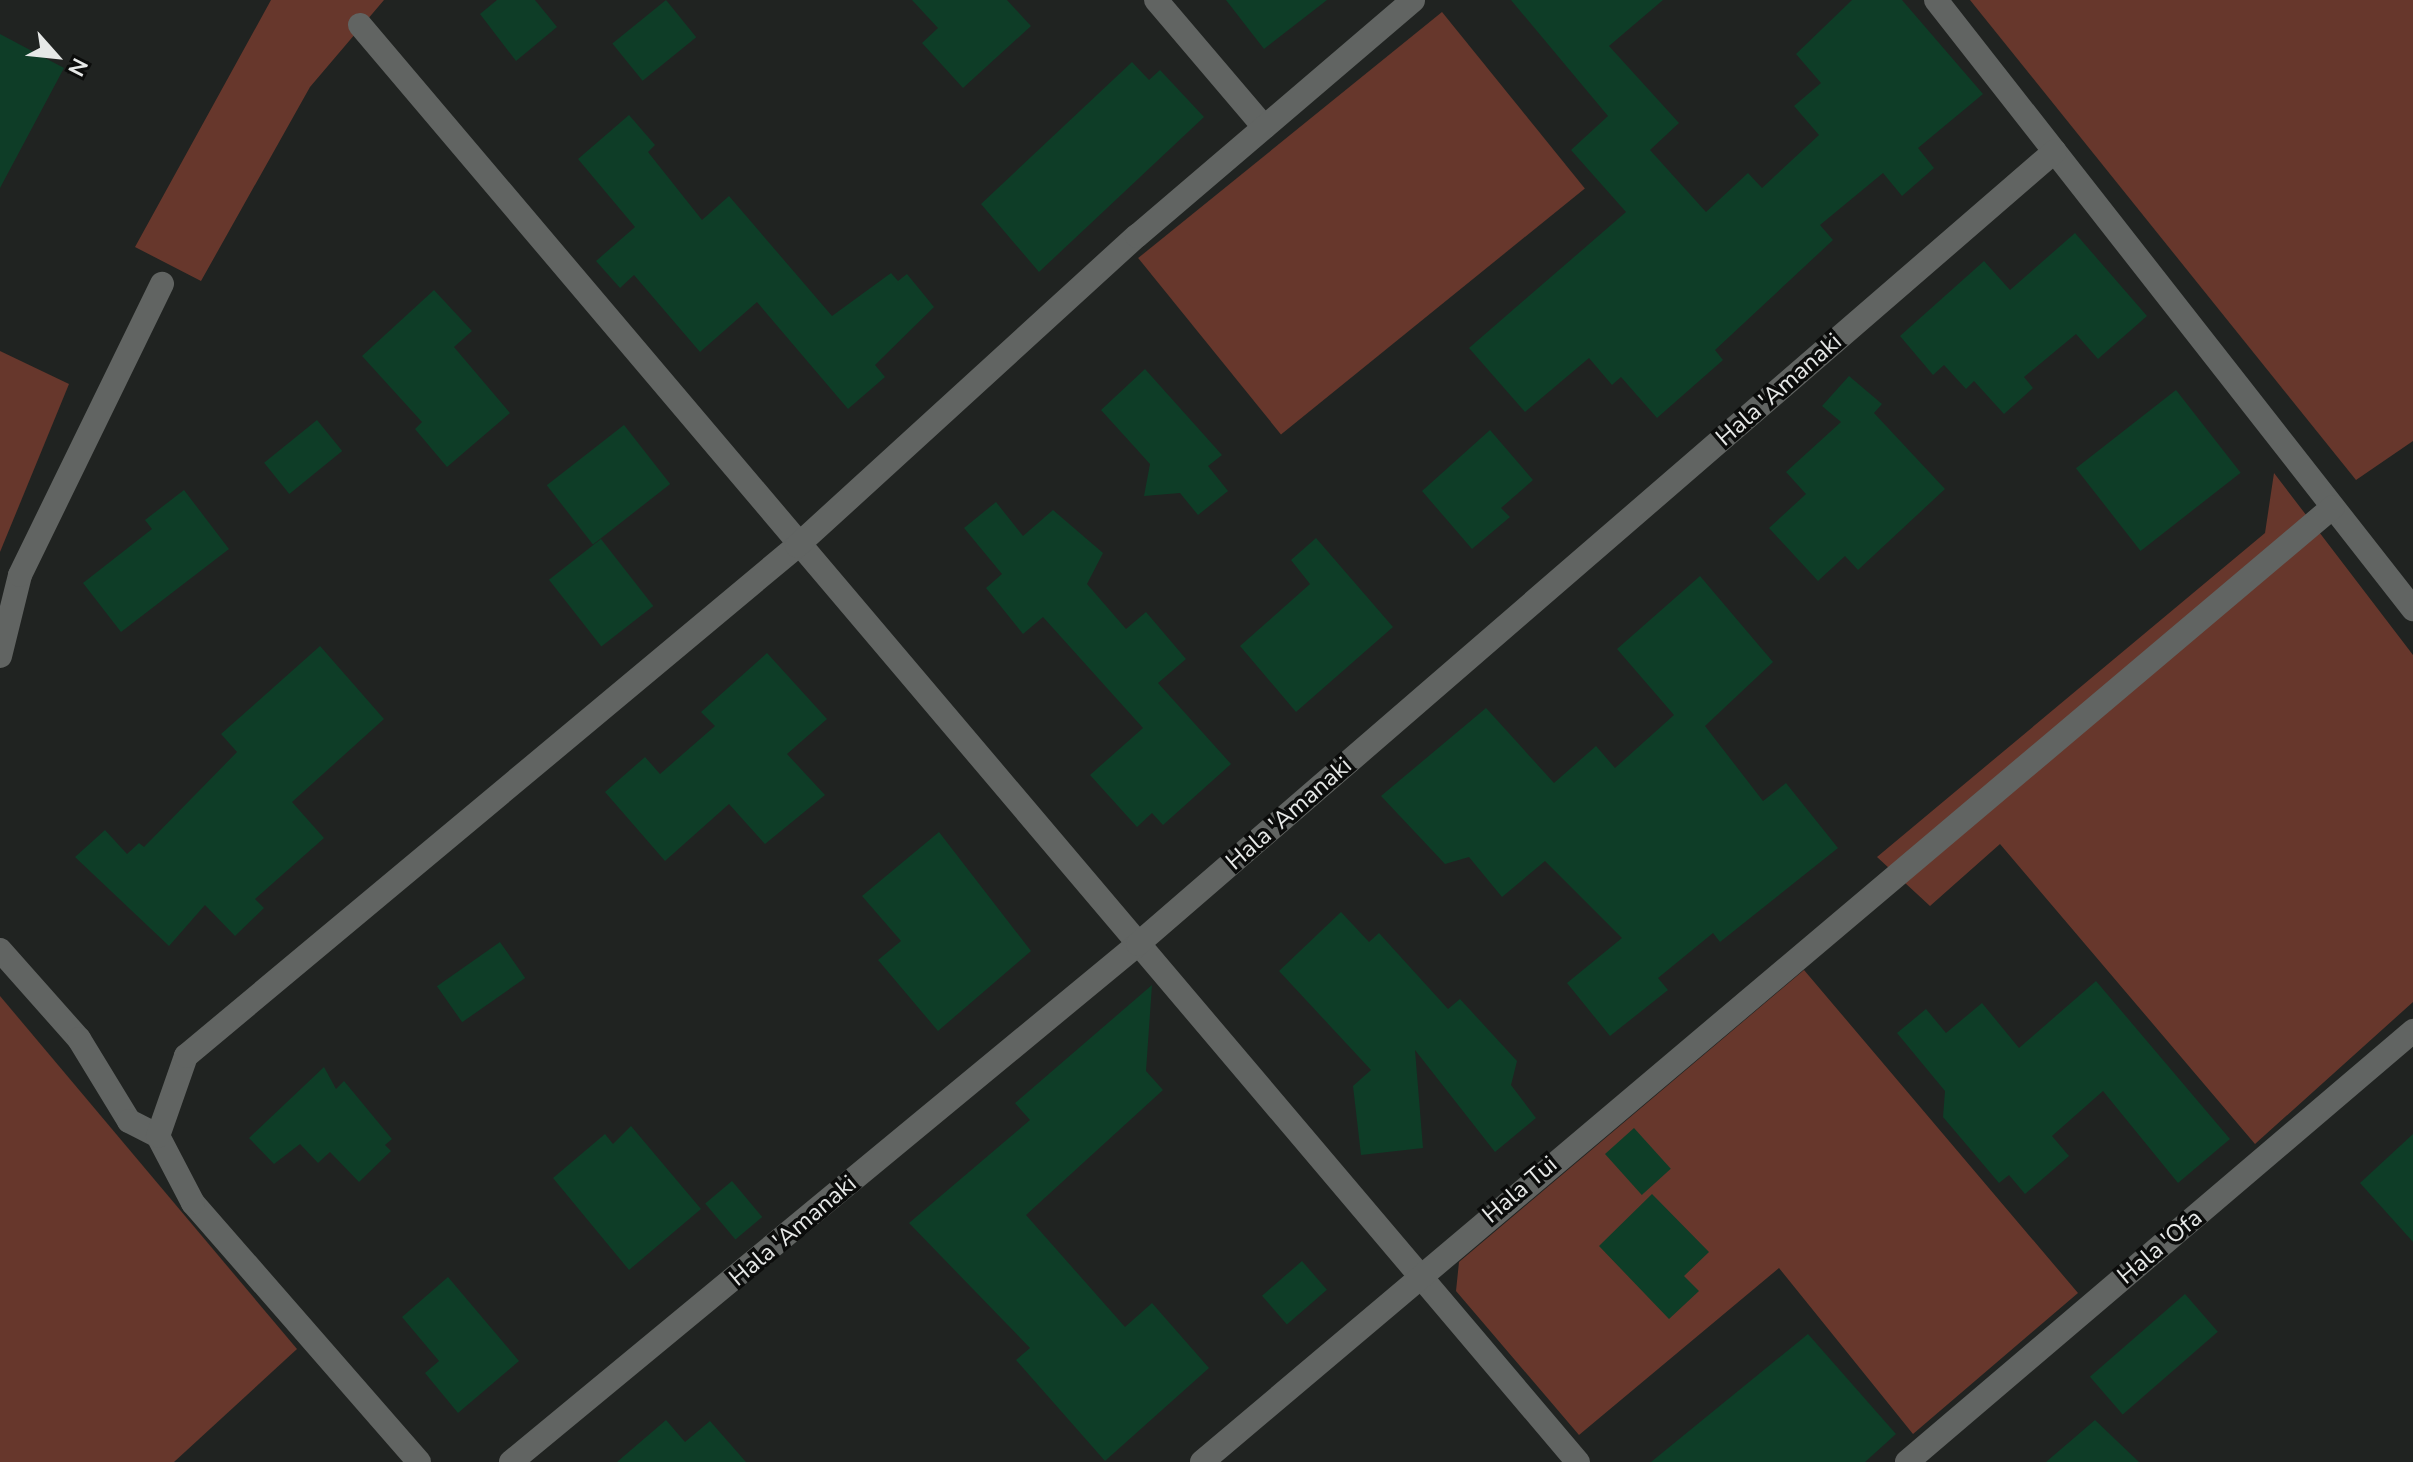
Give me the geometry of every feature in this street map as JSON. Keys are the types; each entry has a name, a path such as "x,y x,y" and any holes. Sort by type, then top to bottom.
{"street":[{"path":"1156,0 1264,127"},
{"path":"158,1136 186,1056 797,546 1264,127 1413,0"},
{"path":"1936,0 2413,609"},
{"path":"360,25 1415,1276 1578,1462"},
{"name":"Hala 'Amanaki","path":"511,1462 1138,944 2055,151"},
{"path":"0,656 20,575 162,284"},
{"name":"Hala Tui","path":"1202,1462 1415,1276 1843,923 2333,507"},
{"path":"0,950 79,1039 129,1121 158,1136 193,1203 419,1462"},
{"name":"Hala 'Ofa","path":"1907,1462 2413,1031"}],"shaded area":[{"path":"271,0 384,0 310,87 201,281 135,247"},
{"path":"1970,0 2413,0 2413,441 2356,480"},
{"path":"1442,12 1585,188 1281,434 1138,258"},
{"path":"0,351 69,384 0,552"},
{"path":"2274,473 2413,655 2413,1002 2255,1144 2000,844 1930,906 1877,857 2265,533"},
{"path":"1804,970 2078,1293 1913,1434 1779,1268 1579,1435 1456,1291 1459,1262"},
{"path":"0,996 297,1349 174,1462 0,1462"}],"building":[{"path":"497,0 535,0 557,27 516,61 480,14"},
{"path":"666,0 696,37 643,81 612,43"},
{"path":"912,0 1007,0 1031,26 963,88 922,43 938,28"},
{"path":"1226,0 1327,0 1264,49"},
{"path":"1511,0 1663,0 1609,46 1679,123 1650,150 1706,212 1748,173 1762,188 1819,135 1794,106 1821,83 1796,54 1852,0 1902,0 1983,94 1918,148 1934,168 1902,196 1883,173 1820,225 1833,240 1715,350 1723,360 1657,418 1621,377 1612,385 1589,358 1525,412 1469,348 1626,212 1571,150 1608,116"},
{"path":"0,34 64,68 0,188"},
{"path":"1132,62 1149,80 1160,70 1204,117 1039,272 981,204"},
{"path":"629,115 655,145 648,152 702,220 729,196 832,316 891,273 898,281 907,274 934,307 875,365 885,377 848,409 757,302 700,352 634,275 620,288 596,261 635,227 578,159"},
{"path":"2075,233 2147,316 2098,359 2076,334 2024,377 2033,388 2004,414 1974,381 1966,389 1944,365 1933,375 1900,336 1984,261 2010,290"},
{"path":"434,290 472,331 454,347 510,413 447,467 415,429 422,422 362,356"},
{"path":"1145,369 1222,455 1208,466 1228,491 1198,515 1180,493 1144,496 1150,464 1101,410"},
{"path":"1849,376 1882,404 1874,413 1945,489 1858,570 1845,556 1818,581 1769,528 1806,494 1786,472 1841,422 1822,406"},
{"path":"2176,390 2241,473 2141,551 2076,468"},
{"path":"317,420 342,451 289,494 264,463"},
{"path":"624,425 670,484 593,544 547,485"},
{"path":"1490,430 1533,480 1501,508 1510,517 1472,549 1422,491"},
{"path":"184,490 229,549 121,632 83,583 152,529 145,520"},
{"path":"996,502 1023,536 1053,510 1103,553 1087,584 1126,629 1146,612 1186,659 1158,683 1231,764 1163,825 1152,813 1137,827 1090,775 1143,728 1043,617 1023,634 986,588 1002,574 964,528"},
{"path":"1316,538 1393,627 1296,712 1240,646 1310,584 1291,560"},
{"path":"601,539 653,606 601,647 549,580"},
{"path":"1700,576 1773,662 1705,726 1763,801 1786,783 1838,848 1720,942 1713,933 1658,978 1668,990 1610,1036 1567,983 1622,938 1545,861 1502,897 1469,857 1445,864 1381,796 1486,708 1554,783 1596,746 1615,768 1674,715 1617,649"},
{"path":"320,646 384,719 292,802 324,838 255,899 264,908 235,936 205,905 169,946 75,857 105,830 127,854 139,843 144,847 237,752 221,734"},
{"path":"767,653 827,719 787,754 825,795 765,844 729,804 665,861 605,792 645,757 660,774 715,726 701,712"},
{"path":"939,832 1031,951 938,1031 878,960 901,941 862,896"},
{"path":"1341,912 1369,942 1379,933 1448,1009 1460,999 1517,1061 1511,1085 1536,1118 1495,1152 1415,1050 1423,1148 1361,1155 1353,1086 1371,1070 1279,971"},
{"path":"500,942 525,978 462,1022 437,986"},
{"path":"2096,981 2230,1139 2178,1183 2103,1091 2052,1136 2069,1156 2025,1194 2009,1175 1999,1183 1943,1117 1945,1091 1897,1033 1926,1009 1946,1033 1982,1003 2019,1048"},
{"path":"1152,985 1146,1071 1163,1090 1026,1215 1125,1327 1152,1303 1209,1368 1105,1461 1016,1360 1030,1348 909,1223 1030,1120 1015,1103"},
{"path":"324,1067 336,1089 344,1081 392,1139 385,1145 391,1151 359,1182 330,1152 318,1163 300,1144 274,1164 249,1138"},
{"path":"631,1126 701,1209 629,1270 553,1178 605,1134 613,1144"},
{"path":"1634,1128 1671,1169 1642,1195 1605,1154"},
{"path":"2413,1134 2413,1242 2360,1183"},
{"path":"732,1181 762,1217 735,1240 705,1203"},
{"path":"1652,1194 1709,1252 1684,1276 1699,1291 1669,1319 1599,1246"},
{"path":"1302,1261 1327,1290 1287,1324 1262,1296"},
{"path":"448,1277 519,1361 458,1413 425,1373 439,1361 402,1317"},
{"path":"2185,1294 2218,1332 2123,1414 2090,1377"},
{"path":"1808,1334 1896,1434 1865,1462 1651,1462"},
{"path":"666,1420 685,1442 710,1421 746,1462 617,1462"},
{"path":"2095,1420 2139,1462 2046,1462"}]}
